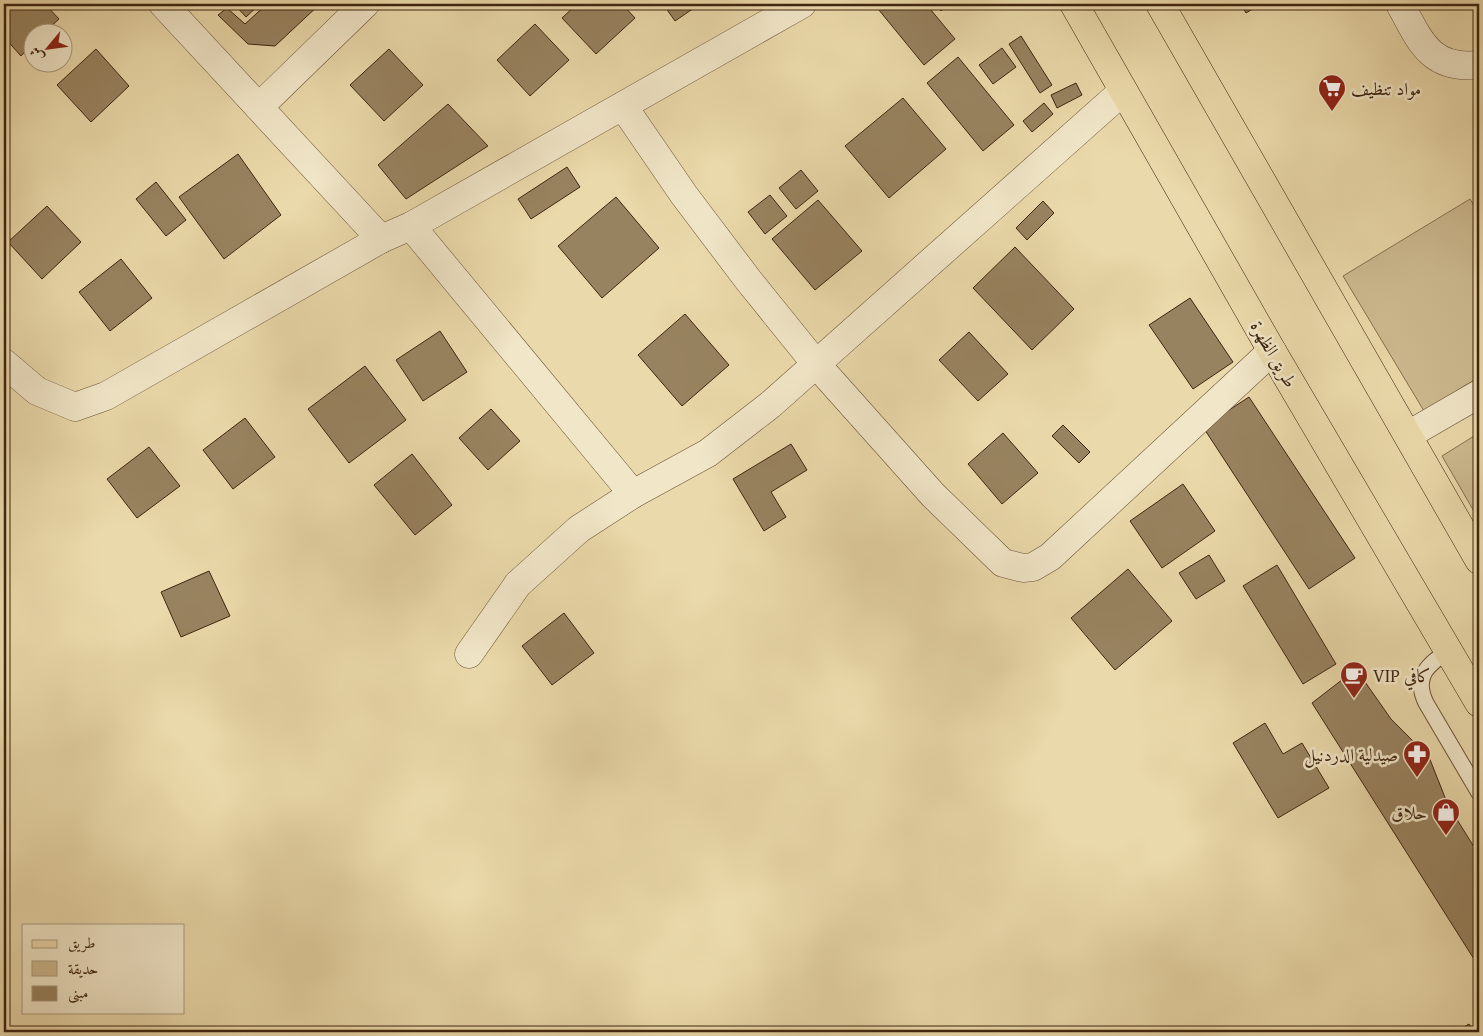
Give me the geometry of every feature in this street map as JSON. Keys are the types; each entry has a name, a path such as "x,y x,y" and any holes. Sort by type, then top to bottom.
{"main road":[{"name":"طريق الظهرة","path":"1074,4 1272,351 1479,703"},
{"path":"1160,4 1479,560"}],"street":[{"path":"163,4 381,239"},
{"path":"259,107 365,4"},
{"path":"4,363 37,391 75,407 106,396 381,239 411,226 802,4"},
{"path":"1400,4 1423,47 1449,65 1479,65"},
{"path":"469,654 518,584 578,529 633,494 708,453 770,405 1124,90"},
{"path":"623,106 743,273 816,364 933,495 994,557 1013,567 1023,568 1042,563 1050,557 1272,351"},
{"path":"411,226 633,494"},
{"path":"1408,435 1479,394"}],"lane":[{"path":"1449,650 1428,666 1422,679 1421,687 1426,703 1479,793"}],"green space":[{"path":"1470,199 1479,214 1479,377 1424,411 1343,276"},
{"path":"1479,433 1479,520 1442,456"}],"building":[{"path":"4,4 45,4 59,19 56,22 22,22 21,56 4,37"},
{"path":"234,4 260,4 246,17"},
{"path":"267,4 320,4 275,46 248,44 218,15 227,8 245,24"},
{"path":"577,4 622,4 635,18 596,54 562,18"},
{"path":"663,4 692,4 694,8 675,21"},
{"path":"874,4 926,4 955,39 924,65"},
{"path":"935,4 949,4 941,11"},
{"path":"1241,4 1261,4 1246,13"},
{"path":"535,24 569,60 530,96 497,60"},
{"path":"1021,36 1052,85 1040,93 1009,44"},
{"path":"1002,48 1016,67 993,84 979,65"},
{"path":"96,49 129,86 91,122 57,85"},
{"path":"389,49 423,85 384,121 350,85"},
{"path":"958,57 1014,125 983,151 927,83"},
{"path":"1076,83 1082,95 1057,108 1051,95"},
{"path":"903,98 946,149 889,198 845,146"},
{"path":"1044,103 1053,114 1032,132 1023,121"},
{"path":"448,104 488,146 406,199 378,165"},
{"path":"238,154 281,215 224,259 179,197"},
{"path":"567,167 580,187 531,219 518,199"},
{"path":"801,170 818,191 796,209 779,188"},
{"path":"4,174 10,181 4,187"},
{"path":"156,182 186,220 166,236 136,199"},
{"path":"770,195 787,216 765,234 748,212"},
{"path":"616,197 659,248 602,298 558,246"},
{"path":"818,200 862,251 815,290 772,239"},
{"path":"1043,201 1054,213 1027,240 1016,228"},
{"path":"47,206 81,242 42,279 8,242"},
{"path":"1015,247 1074,309 1032,350 973,288"},
{"path":"121,259 152,298 110,331 79,292"},
{"path":"1190,298 1233,362 1193,389 1149,325"},
{"path":"685,314 729,365 682,406 638,355"},
{"path":"440,331 467,372 423,401 396,360"},
{"path":"969,332 1008,374 978,401 939,360"},
{"path":"365,366 406,420 349,463 308,409"},
{"path":"1249,397 1355,558 1309,589 1203,427"},
{"path":"491,409 520,441 488,470 459,438"},
{"path":"245,418 275,457 233,489 203,450"},
{"path":"1063,425 1090,452 1079,463 1052,436"},
{"path":"1003,433 1038,473 1002,504 968,464"},
{"path":"791,444 807,470 771,492 786,517 764,531 733,479"},
{"path":"149,447 180,486 137,518 107,479"},
{"path":"412,454 452,505 415,535 374,485"},
{"path":"1183,484 1215,531 1162,568 1130,521"},
{"path":"1209,555 1225,581 1196,599 1179,573"},
{"path":"1277,565 1336,664 1303,684 1243,586"},
{"path":"1128,569 1172,621 1115,670 1071,618"},
{"path":"209,571 230,616 181,637 161,592"},
{"path":"564,613 594,653 552,685 522,646"},
{"path":"1356,669 1391,719 1429,757 1448,805 1479,855 1479,967 1312,703"},
{"path":"1265,723 1283,754 1302,743 1329,788 1278,818 1233,743"},
{"path":"1469,1024 1474,1032 1456,1032"}],"place":[{"name":"مواد تنظيف","path":"1332,112"},
{"name":"VIP كافي","path":"1354,699"},
{"name":"صيدلية الدردنيل","path":"1417,778"},
{"name":"حلاق","path":"1446,836"}]}
